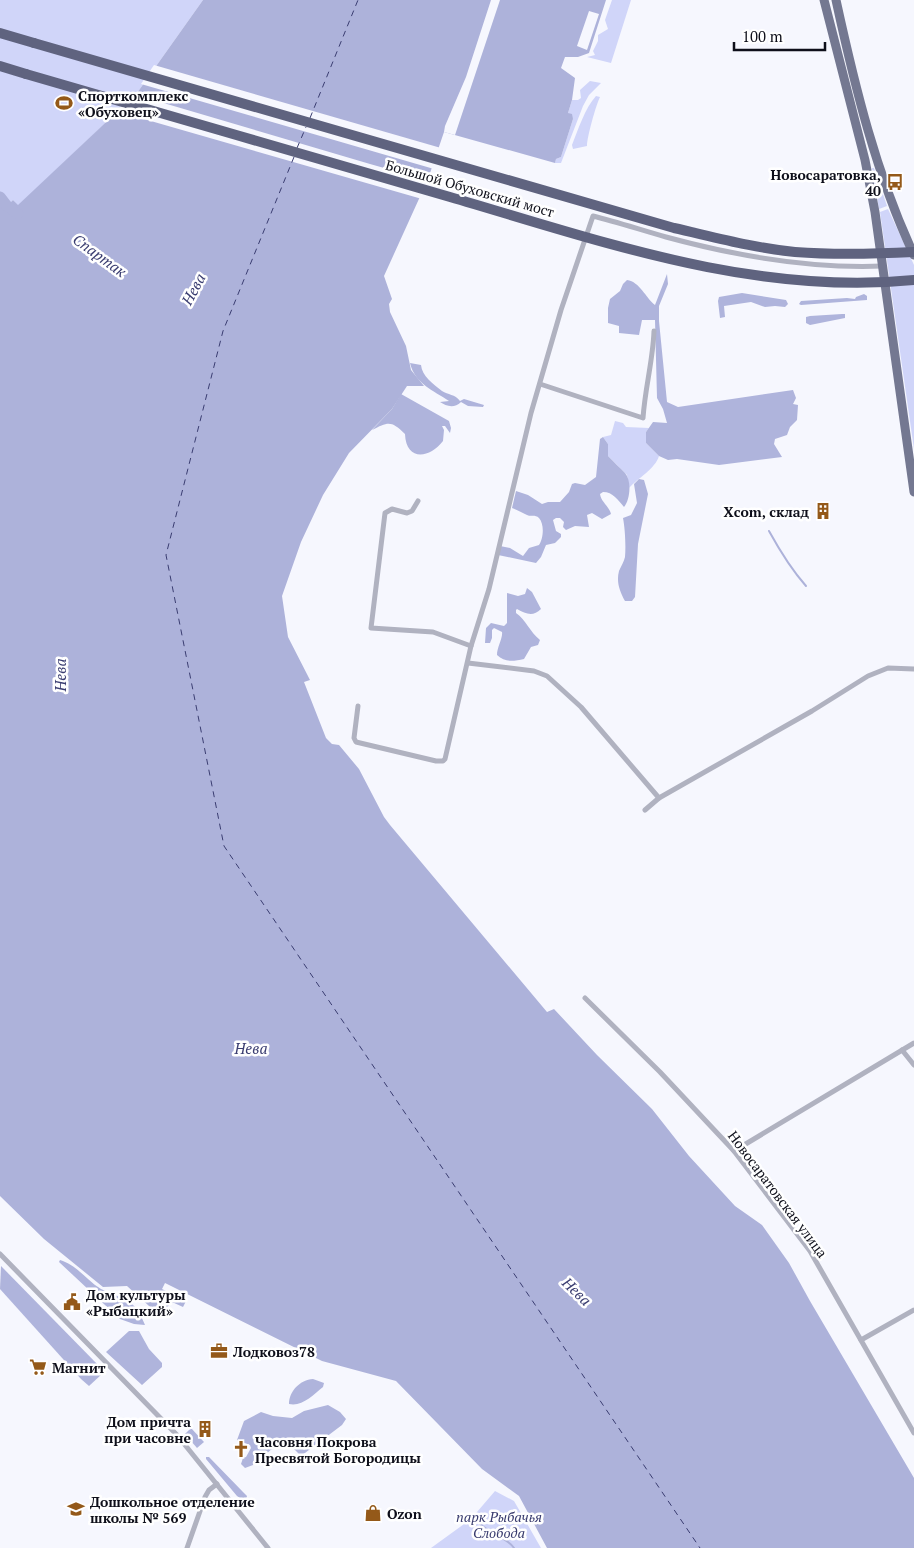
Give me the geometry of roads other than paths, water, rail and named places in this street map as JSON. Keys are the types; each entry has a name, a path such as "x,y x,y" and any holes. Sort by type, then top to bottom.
{"highway":[{"name":"Большой Обуховский мост","path":"0,33 674,228 738,243 795,252 914,254"},
{"name":"Большой Обуховский мост","path":"0,66 540,223 686,263 734,273 794,280 860,282 914,280"}],"main road":[{"path":"824,0 865,160 883,266 914,492"},
{"path":"836,0 877,163 900,225 914,254"}],"street":[{"path":"358,706 354,738 356,742 436,761 443,761 445,759 471,646 489,589 518,460 564,302 592,216 730,253 771,260 817,264 883,266"},
{"path":"540,384 643,418 649,368 653,353 654,330"},
{"path":"418,501 412,511 407,513 392,509 385,513 371,628 433,632 471,646"},
{"path":"468,663 534,671 547,676 581,707 659,798"},
{"path":"645,810 659,798 812,711 868,676 888,668 914,669"},
{"name":"Новосаратовская улица","path":"585,998 660,1072 734,1151 810,1251 914,1432"},
{"path":"734,1151 914,1043"},
{"path":"902,1050 914,1065"},
{"path":"0,1254 177,1435 268,1548"},
{"path":"862,1340 914,1310"},
{"path":"187,1548 209,1490 217,1484"}],"water":[{"name":"Нева","path":"203,0 606,0 589,53 578,57 565,57 561,68 575,78 568,113 572,114 573,119 561,157 556,159 555,163 444,132 428,179 384,276 392,299 389,304 390,312 406,346 411,370 424,386 407,386 392,409 349,453 323,495 301,542 282,596 288,637 310,680 304,682 326,738 332,744 339,745 359,769 390,825 547,1012 554,1009 652,1109 689,1156 735,1206 762,1225 789,1263 914,1478 914,1548 547,1548 519,1496 482,1469 396,1381 322,1361 165,1283 162,1289 186,1301 183,1307 172,1302 159,1315 127,1286 103,1287 44,1239 0,1196 0,205 7,206 13,200 18,205 137,93"}],"waterway":[{"name":"Спартак","path":"0,197 7,206 18,214"},
{"path":"769,531 786,560 806,586"},
{"path":"480,1524 507,1541 514,1548"}],"place":[{"name":"Спорткомплекс «Обуховец»","path":"64,103"},
{"name":"Новосаратовка, 40","path":"895,182"},
{"name":"Xсom, склад","path":"823,511"},
{"name":"Дом культуры «Рыбацкий»","path":"72,1302"},
{"name":"Лодковоз78","path":"219,1351"},
{"name":"Магнит","path":"38,1367"},
{"name":"Дом причта при часовне","path":"205,1429"},
{"name":"Часовня Покрова Пресвятой Богородицы","path":"241,1449"},
{"name":"Дошкольное отделение школы № 569","path":"76,1509"},
{"name":"Ozon","path":"373,1513"}],"park label":[{"name":"парк Рыбачья Слобода","path":"499,1524"}]}
